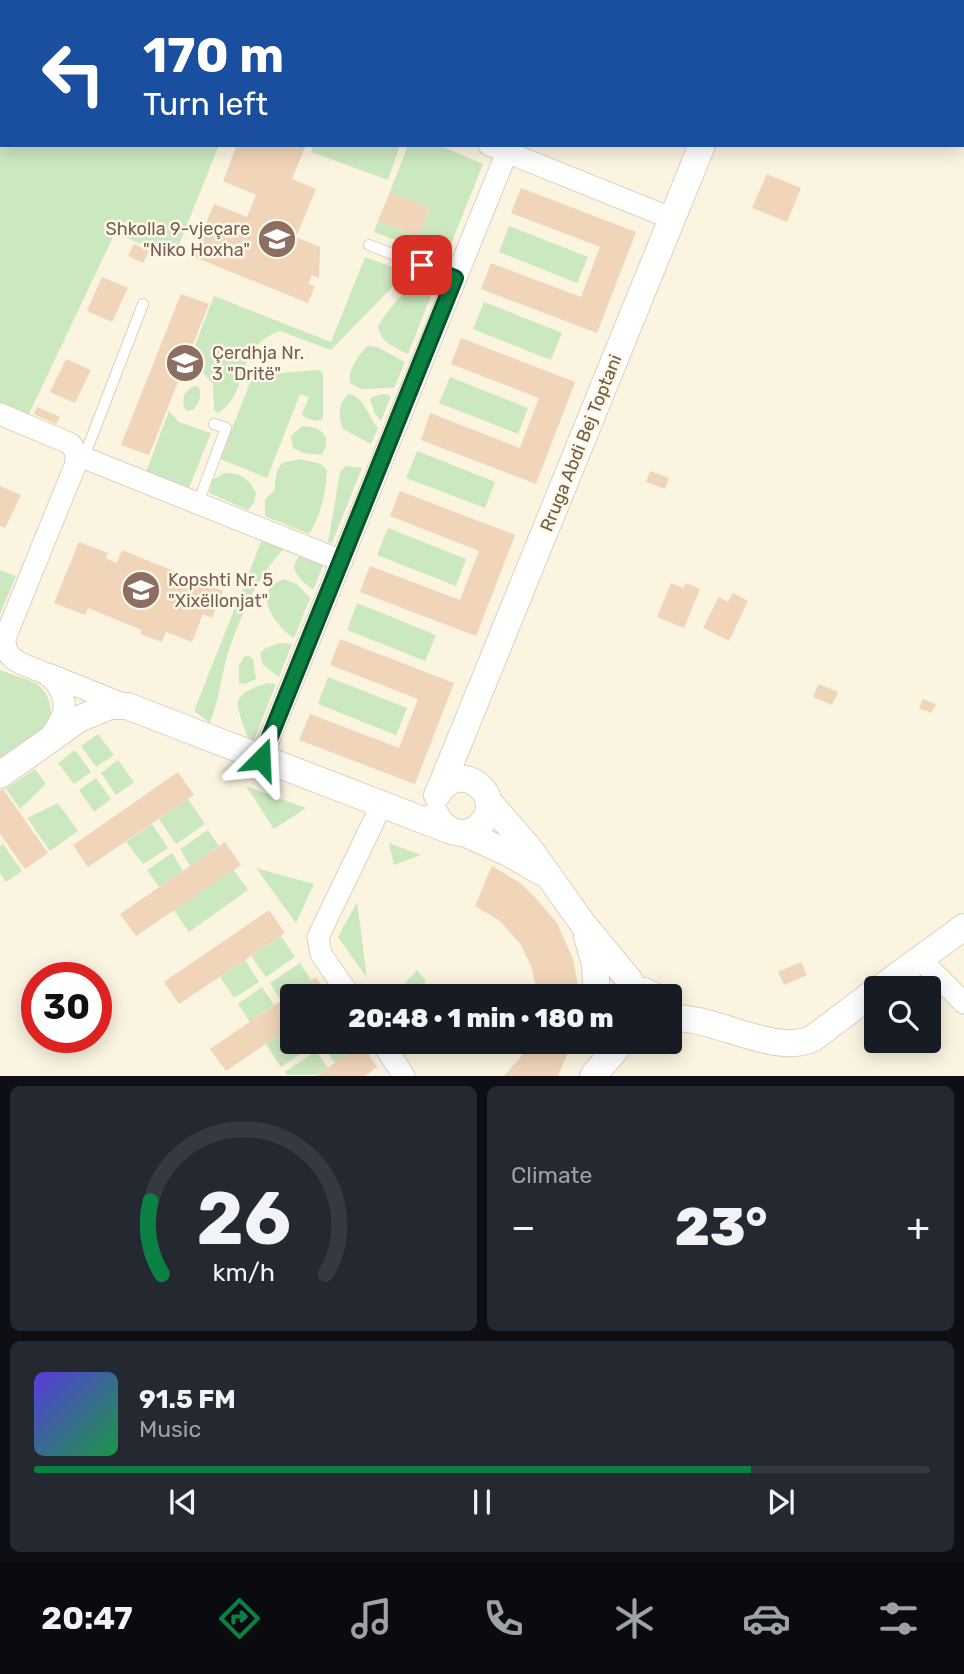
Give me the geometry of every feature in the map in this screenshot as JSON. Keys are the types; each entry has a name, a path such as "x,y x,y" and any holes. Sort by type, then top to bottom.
{"street":[{"name":"Rruga Abdi Bej Toptani","path":"438,793 701,147"},
{"path":"261,759 455,278 498,149 673,219"},
{"path":"0,414 71,444 80,456 342,561"},
{"path":"80,456 5,638 7,653 15,662 510,853 548,876"},
{"path":"46,673 60,689 65,705 48,742"},
{"path":"0,775 95,710 110,706 127,706"},
{"path":"460,741 466,763 484,794 529,848 583,925 638,984"},
{"path":"389,807 411,808 438,793 447,783 464,778 484,794 485,819 480,826 455,831"},
{"path":"438,793 436,815 455,831"},
{"path":"342,984 321,954 318,937 389,807"},
{"path":"583,925 592,948 596,984"},
{"path":"895,976 964,927"},
{"path":"919,958 964,1003"},
{"path":"682,1018 785,1045 800,1045 812,1040 864,1000"},
{"path":"682,1009 715,1025"},
{"path":"390,1054 404,1076"},
{"path":"584,1076 590,1054"},
{"path":"593,1076 612,1054"}],"lane":[{"path":"369,245 455,278"},
{"path":"80,456 143,304"},
{"path":"198,503 226,428 214,424"}],"green space":[{"path":"0,147 218,147 174,257 115,233 28,416 0,404"},
{"path":"313,147 399,147 388,180 311,152"},
{"path":"407,147 444,147 483,164 445,259 374,232 378,221 418,236 430,208 390,192"},
{"path":"509,226 588,257 577,283 499,252"},
{"path":"365,257 407,272 331,350 280,331 265,339 254,348 235,394 228,404 218,413 214,410 213,384 202,372 187,366 214,296 331,342"},
{"path":"425,279 436,283 408,354 385,341 378,327 398,299"},
{"path":"484,302 562,333 551,360 473,329"},
{"path":"368,346 377,347 405,362 394,388 361,389 350,383 352,368"},
{"path":"317,370 323,375 323,419 315,421 304,417 302,414 309,397 300,394 267,478 220,459 253,375"},
{"path":"450,377 528,408 518,434 439,403"},
{"path":"194,386 199,387 199,400 193,410 188,411 184,408 184,398 186,392"},
{"path":"348,394 362,402 378,428 371,444 343,429 340,411"},
{"path":"384,394 391,396 381,421 370,400"},
{"path":"169,411 179,422 211,433 188,490 146,472"},
{"path":"302,426 320,430 326,437 322,455 303,453 293,448 291,436"},
{"path":"417,451 495,482 485,508 406,478"},
{"path":"300,459 321,464 327,470 322,504 309,534 265,516 265,499 274,491 277,471 282,463"},
{"path":"346,466 362,468 332,543 328,542 340,472"},
{"path":"225,473 240,476 253,488 256,493 254,503 248,510 209,493 212,480"},
{"path":"388,528 466,559 456,586 377,555"},
{"path":"263,537 285,547 266,571 245,610 228,653 210,723 194,711"},
{"path":"301,554 324,563 313,590 296,574 295,565"},
{"path":"0,570 16,576 0,614"},
{"path":"285,579 298,585 310,598 294,638 279,625 268,607 268,590"},
{"path":"357,603 436,635 425,661 347,630"},
{"path":"280,643 292,644 279,677 263,665 260,653"},
{"path":"244,657 253,659 256,679 244,684 239,683 239,666"},
{"path":"0,670 42,688 51,711 45,729 0,763"},
{"path":"328,677 407,708 396,735 318,704"},
{"path":"268,683 276,684 254,740 248,738 238,702 240,696 246,692"},
{"path":"98,734 114,755 96,767 81,746"},
{"path":"75,750 91,772 74,784 58,763"},
{"path":"118,760 134,782 116,795 101,773"},
{"path":"35,769 46,784 20,809 6,789"},
{"path":"96,778 111,799 94,812 79,790"},
{"path":"246,786 306,808 274,829"},
{"path":"188,799 205,824 176,844 159,819"},
{"path":"58,803 78,831 50,851 27,818"},
{"path":"152,824 168,848 143,864 126,842"},
{"path":"208,830 219,846 190,866 180,849"},
{"path":"389,843 421,855 394,865"},
{"path":"3,844 22,871 6,882 0,873 0,846"},
{"path":"172,853 183,871 159,887 147,870"},
{"path":"256,868 314,884 296,923"},
{"path":"233,869 248,890 189,932 174,910"},
{"path":"357,902 367,978 338,937"},
{"path":"281,936 295,957 266,977 251,956"},
{"path":"245,960 259,982 234,998 220,977"},
{"path":"300,963 311,980 305,984 280,984 280,999 270,983"},
{"path":"417,970 426,981 424,984 405,984"},
{"path":"262,987 274,1005 250,1022 238,1004"},
{"path":"280,1034 280,1054 300,1054 281,1067 266,1044"},
{"path":"312,1054 318,1054 328,1068 316,1075 287,1075 285,1072"},
{"path":"329,1054 347,1054 335,1063"}],"building":[{"path":"236,147 305,147 292,179 316,189 296,237 320,247 319,278 312,275 308,284 315,286 308,303 192,256 214,204 247,217 256,195 223,181"},
{"path":"767,174 801,188 787,222 752,208"},
{"path":"521,188 636,232 597,333 481,289 491,263 581,297 600,247 511,213"},
{"path":"390,192 430,208 418,236 378,221"},
{"path":"134,244 149,251 143,263 128,256"},
{"path":"102,277 128,288 112,322 87,311"},
{"path":"181,294 209,304 149,455 121,445"},
{"path":"461,338 575,382 536,484 421,440 430,413 520,448 539,398 451,364"},
{"path":"66,359 91,370 75,403 50,392"},
{"path":"37,407 60,417 56,424 34,414"},
{"path":"650,471 669,478 665,489 646,482"},
{"path":"0,486 21,495 5,528 0,526"},
{"path":"400,491 515,535 476,636 360,592 370,566 460,600 479,551 390,516"},
{"path":"79,542 108,553 105,558 117,563 122,550 223,591 212,618 203,614 192,642 166,632 162,642 140,634 142,630 88,608 85,615 54,603"},
{"path":"671,583 683,588 686,583 700,589 684,628 657,617"},
{"path":"733,593 748,601 729,641 703,628 719,597 728,602"},
{"path":"340,639 454,683 415,784 299,740 310,714 399,748 418,699 330,665"},
{"path":"819,684 838,692 832,705 813,697"},
{"path":"923,699 936,704 931,713 919,708"},
{"path":"178,772 194,795 88,867 73,845"},
{"path":"3,789 48,853 25,869 0,834 0,791"},
{"path":"225,842 241,865 136,936 120,914"},
{"path":"492,866 520,883 557,923 573,959 578,984 535,984 531,966 521,945 500,921 475,906"},
{"path":"269,910 285,933 179,1004 164,982"},
{"path":"801,962 807,975 784,985 778,972"},
{"path":"316,977 320,984 306,984"},
{"path":"280,1001 280,1034 226,1071 210,1049"},
{"path":"348,1054 369,1054 377,1067 365,1076 316,1076"},
{"path":"522,1054 567,1054 558,1076 504,1076"}],"place":[{"name":"Shkolla 9-vjeçare \"Niko Hoxha\"","path":"277,239"},
{"name":"Çerdhja Nr. 3 \"Dritë\"","path":"185,363"},
{"name":"Kopshti Nr. 5 \"Xixëllonjat\"","path":"141,590"}],"route":[{"path":"261,759 455,278 422,265"}]}
